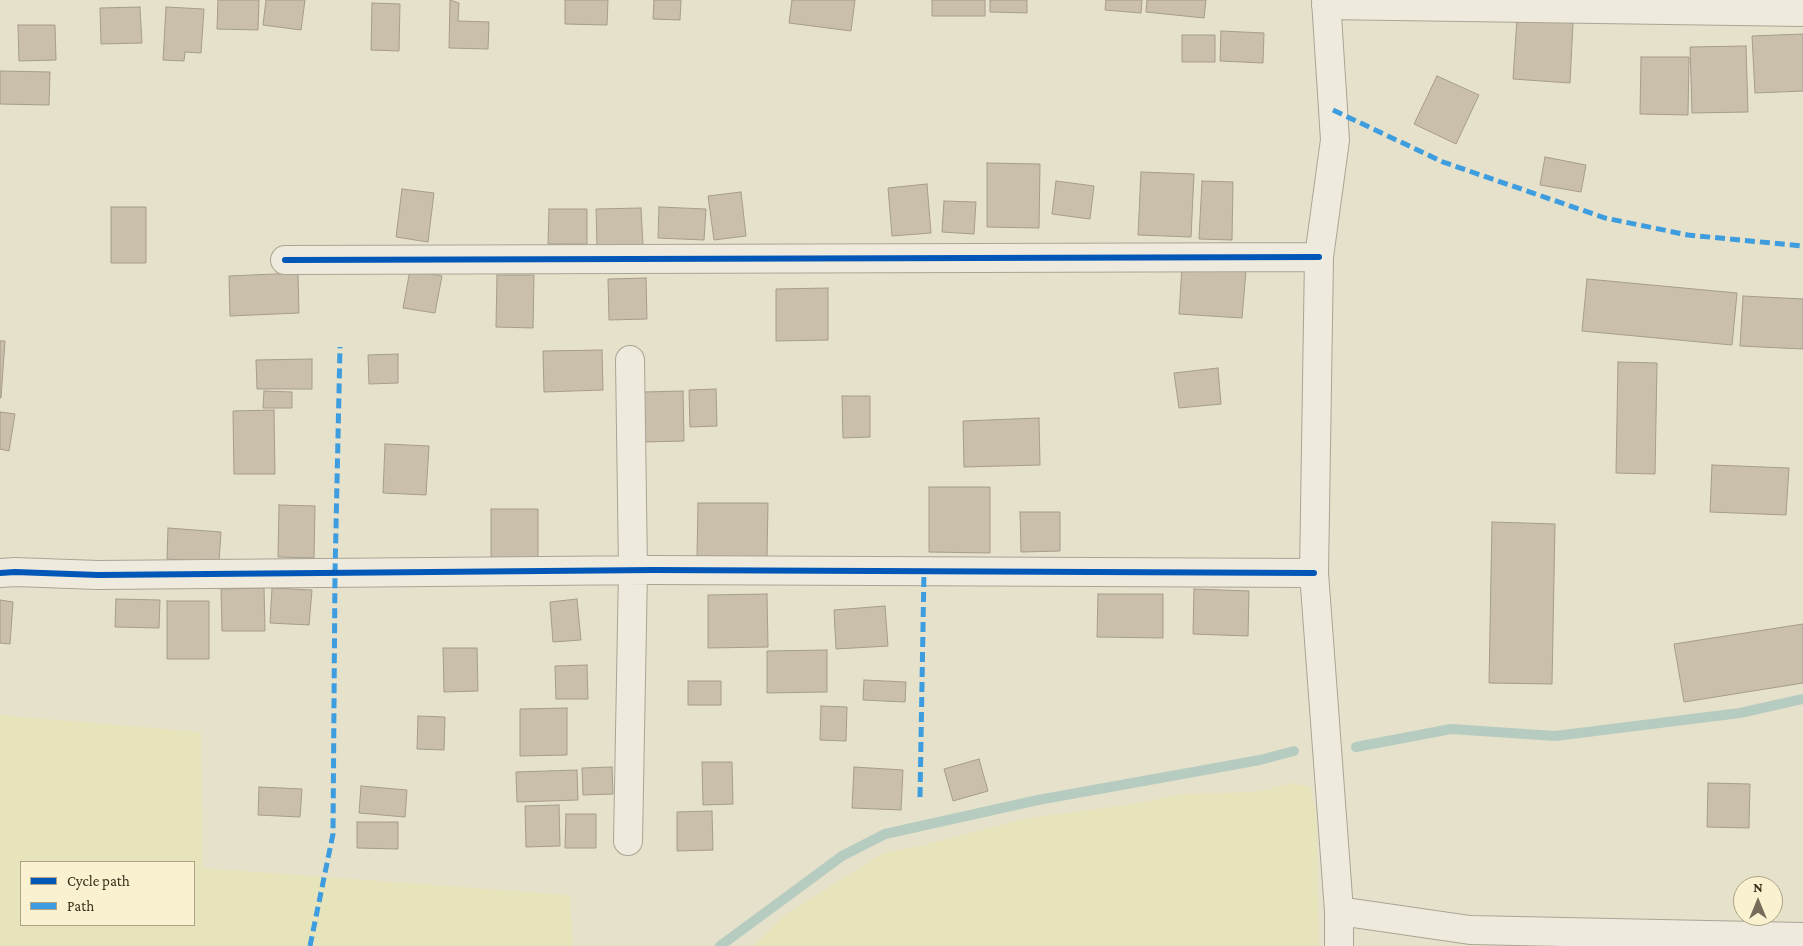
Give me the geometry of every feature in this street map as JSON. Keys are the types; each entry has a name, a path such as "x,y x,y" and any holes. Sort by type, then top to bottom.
{"street":[{"path":"1339,946 1339,911 1314,573 1319,256 1335,140 1326,3 1803,12"},
{"path":"285,260 1319,256"},
{"path":"628,842 633,570 630,360"},
{"path":"0,573 108,575 633,570 1314,573"},
{"path":"1339,911 1470,930 1803,937"}],"shaded area":[{"path":"0,715 201,732 203,868 570,895 573,946 0,946"},
{"path":"1292,783 1310,787 1316,811 1319,946 753,946 785,915 883,853 920,846 1029,818 1134,804 1181,794 1256,792"}],"building":[{"path":"218,0 259,0 258,30 217,29"},
{"path":"266,0 305,0 301,30 263,25"},
{"path":"450,0 459,3 458,21 489,22 488,49 449,48"},
{"path":"565,0 608,0 607,25 565,24"},
{"path":"654,0 681,0 680,20 653,19"},
{"path":"792,0 855,0 851,31 789,23"},
{"path":"932,0 985,0 985,16 932,16"},
{"path":"990,0 1027,0 1027,13 990,12"},
{"path":"1106,0 1142,0 1141,13 1105,10"},
{"path":"1147,0 1206,0 1204,18 1146,12"},
{"path":"372,3 400,4 399,51 371,50"},
{"path":"140,7 142,43 101,44 100,8"},
{"path":"166,7 204,9 201,53 185,52 184,61 163,60"},
{"path":"1517,19 1573,23 1570,83 1513,79"},
{"path":"18,25 55,25 56,60 19,61"},
{"path":"1221,31 1264,33 1263,63 1220,61"},
{"path":"1803,34 1803,91 1755,93 1752,36"},
{"path":"1182,35 1215,35 1215,62 1182,62"},
{"path":"1746,46 1748,112 1692,113 1690,47"},
{"path":"1641,57 1689,57 1688,115 1640,114"},
{"path":"0,71 50,72 49,105 0,104"},
{"path":"1437,76 1479,95 1456,144 1414,124"},
{"path":"1545,157 1586,165 1581,192 1540,185"},
{"path":"987,163 1040,164 1039,228 987,227"},
{"path":"1141,172 1194,174 1191,237 1138,235"},
{"path":"1056,181 1094,186 1090,219 1052,214"},
{"path":"1202,181 1233,182 1232,240 1199,239"},
{"path":"927,184 931,233 892,236 888,188"},
{"path":"402,189 434,193 428,242 396,237"},
{"path":"741,192 746,236 714,240 708,196"},
{"path":"944,201 976,202 974,234 942,232"},
{"path":"111,207 146,207 146,263 111,263"},
{"path":"659,207 706,209 704,240 658,238"},
{"path":"641,208 643,245 597,246 596,209"},
{"path":"549,209 587,209 587,244 548,244"},
{"path":"1182,267 1246,271 1242,318 1179,314"},
{"path":"410,270 442,276 435,313 403,308"},
{"path":"298,273 299,313 230,316 229,276"},
{"path":"497,275 534,275 533,328 496,327"},
{"path":"646,278 647,319 609,320 608,279"},
{"path":"1587,279 1737,293 1732,345 1582,331"},
{"path":"828,288 828,340 776,341 776,289"},
{"path":"1743,296 1803,299 1803,349 1740,346"},
{"path":"0,341 5,341 1,398 0,398"},
{"path":"602,350 603,390 544,392 543,351"},
{"path":"398,354 398,383 369,384 368,355"},
{"path":"312,359 312,389 257,389 256,360"},
{"path":"1618,362 1657,363 1655,474 1616,473"},
{"path":"1218,368 1221,404 1179,408 1174,373"},
{"path":"716,389 717,426 690,427 689,390"},
{"path":"264,391 292,392 292,408 263,408"},
{"path":"683,391 684,441 645,442 644,392"},
{"path":"842,396 870,396 870,437 843,438"},
{"path":"274,410 275,474 234,474 233,411"},
{"path":"0,412 15,414 9,451 0,449"},
{"path":"1039,418 1040,465 964,467 963,421"},
{"path":"385,444 429,446 426,495 383,493"},
{"path":"1712,465 1789,468 1786,515 1710,512"},
{"path":"929,487 990,487 990,553 929,552"},
{"path":"698,503 768,503 767,557 697,556"},
{"path":"279,505 315,506 314,558 278,557"},
{"path":"491,509 538,509 538,558 491,558"},
{"path":"1020,512 1060,512 1060,551 1021,552"},
{"path":"1492,522 1555,524 1552,684 1489,683"},
{"path":"168,528 221,532 219,562 167,559"},
{"path":"264,588 265,631 222,631 221,589"},
{"path":"272,588 312,590 309,625 270,623"},
{"path":"1194,589 1249,591 1248,636 1193,634"},
{"path":"767,594 768,647 708,648 708,595"},
{"path":"1098,594 1163,594 1163,638 1097,637"},
{"path":"116,599 160,600 159,628 115,627"},
{"path":"577,599 581,640 553,642 550,602"},
{"path":"0,600 13,602 10,644 0,643"},
{"path":"167,601 209,601 209,659 167,659"},
{"path":"885,606 888,646 836,649 834,610"},
{"path":"1803,624 1803,683 1684,702 1674,644"},
{"path":"443,648 477,648 478,691 444,692"},
{"path":"827,650 827,692 767,693 767,651"},
{"path":"587,665 588,699 556,699 555,666"},
{"path":"864,680 906,682 905,702 863,700"},
{"path":"688,681 721,681 721,705 688,705"},
{"path":"821,706 847,707 846,741 820,740"},
{"path":"567,708 567,755 520,756 520,709"},
{"path":"418,716 445,717 444,750 417,749"},
{"path":"979,759 988,791 953,801 944,769"},
{"path":"702,762 732,762 733,804 703,805"},
{"path":"612,767 613,794 583,795 582,768"},
{"path":"854,767 903,770 901,810 852,808"},
{"path":"577,770 578,800 517,802 516,772"},
{"path":"1708,783 1750,784 1749,828 1707,827"},
{"path":"361,786 407,790 405,817 359,813"},
{"path":"259,787 302,789 300,817 258,815"},
{"path":"559,805 560,846 526,847 525,806"},
{"path":"712,811 713,850 677,851 677,812"},
{"path":"566,814 596,814 596,848 565,848"},
{"path":"357,822 398,822 398,849 357,848"}],"waterway":[{"path":"1356,747 1451,729 1555,736 1740,713 1803,699"},
{"path":"720,946 842,856 885,834 1038,800 1260,760 1294,751"}],"marked path":[{"path":"1333,110 1443,162 1605,218 1688,235 1803,246"},
{"path":"310,946 333,834 335,573 340,347"},
{"path":"920,797 924,571"}],"cycle path":[{"path":"285,260 1319,257"},
{"path":"0,573 98,575 654,570 1314,573"}]}
